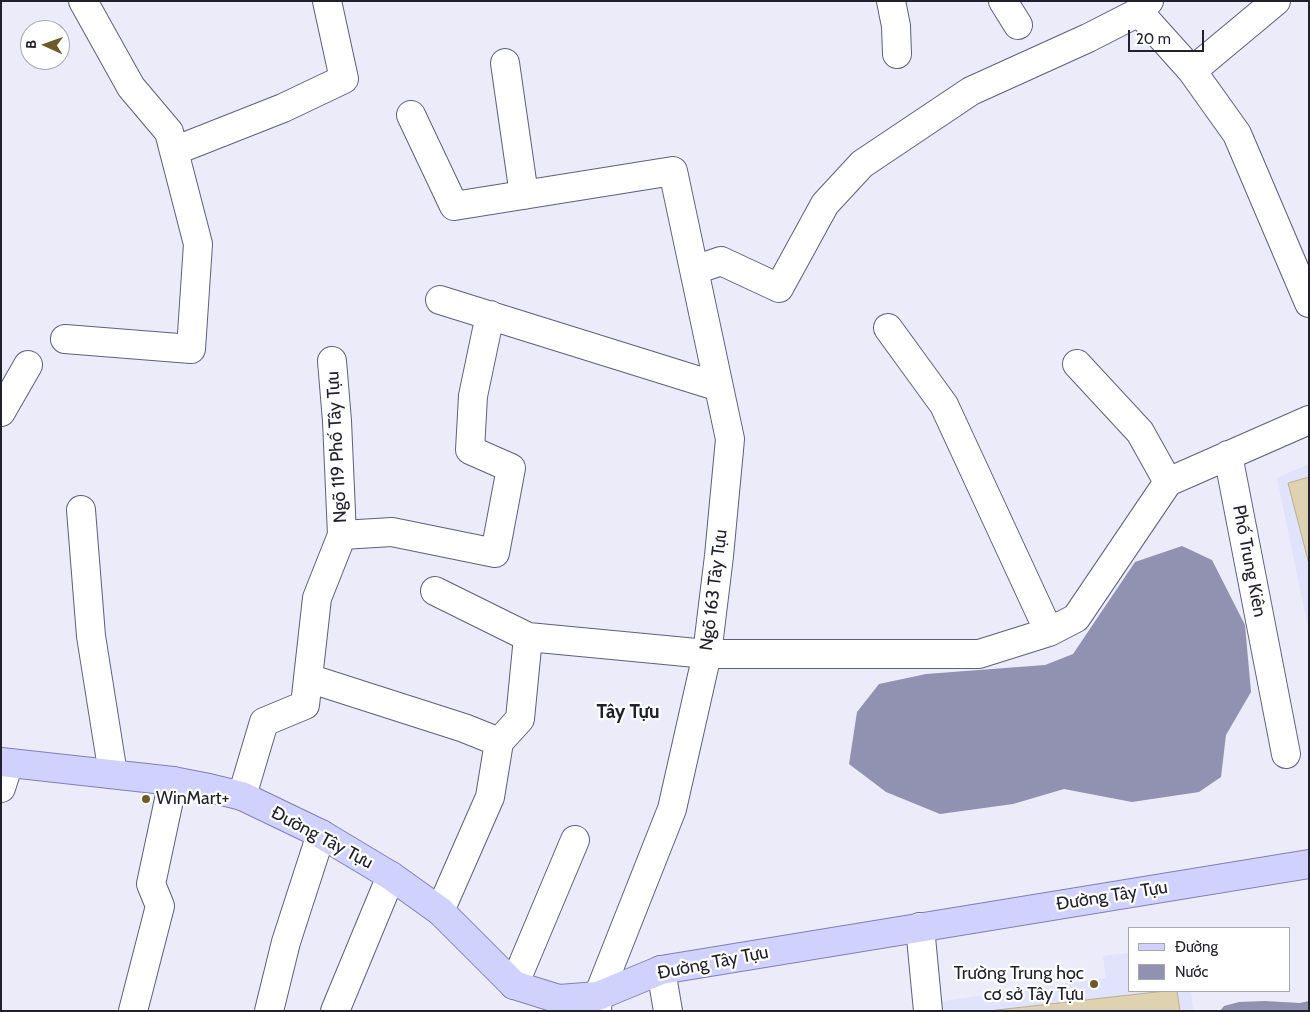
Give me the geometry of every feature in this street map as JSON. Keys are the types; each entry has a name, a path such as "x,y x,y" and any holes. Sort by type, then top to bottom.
{"main road":[{"name":"Đường Tây Tựu","path":"4,771 112,774 173,781 242,796 321,834 391,876 440,911 514,985 558,999 598,1004 661,970 1309,864"}],"street":[{"path":"65,339 191,349 198,244 169,132 132,86 83,1"},
{"path":"174,151 283,108 344,79 327,1"},
{"path":"892,1 896,26 897,54"},
{"path":"1003,1 1018,25"},
{"path":"1192,71 1276,1"},
{"path":"695,270 721,261 779,288 824,204 862,164 971,92 1088,38 1144,7 1237,134 1309,303"},
{"path":"411,115 454,206 524,195 505,63"},
{"name":"Ngõ 163 Tây Tựu","path":"524,195 673,171 730,439 719,556 707,654 672,809 598,1004"},
{"path":"440,300 719,387"},
{"path":"342,535 392,532 495,553 511,468 470,450 473,396 490,316"},
{"path":"888,328 944,405 1050,632"},
{"name":"Ngõ 119 Phố Tây Tựu","path":"242,796 264,722 305,705 317,598 342,535 337,421 332,361"},
{"path":"1077,364 1140,432 1168,482"},
{"path":"1,412 28,365"},
{"path":"435,591 528,636 707,654 979,654 1050,632 1076,618 1168,482 1309,420"},
{"name":"Phố Trung Kiên","path":"1228,455 1286,754"},
{"path":"81,510 91,636 112,774"},
{"path":"440,911 490,797 500,742 520,718 528,636"},
{"path":"308,678 464,728 500,742"},
{"path":"133,1011 160,906 151,884 173,781"},
{"path":"269,1011 286,942 321,834"},
{"path":"514,985 575,840"},
{"path":"335,1011 391,876"},
{"path":"920,927 928,1011"},
{"path":"661,970 668,1011"}],"shaded area":[{"path":"1309,464 1309,632 1277,478"},
{"name":"Trường Trung học cơ sở Tây Tựu","path":"1128,953 1128,992 1191,992 1193,1011 937,1011 936,1002 1106,978 1103,956"}],"water":[{"path":"1182,546 1212,560 1245,625 1251,692 1226,735 1221,777 1199,792 1132,802 1064,789 1013,804 940,814 886,792 849,764 857,712 879,684 926,674 1045,665 1073,654 1135,562"},
{"path":"1309,1001 1309,1011 1220,1011 1224,1006 1239,1002 1300,1003"}],"building":[{"path":"1309,477 1309,564 1288,483"},
{"path":"1156,992 1177,992 1180,1011 988,1011"}],"place":[{"name":"WinMart+","path":"146,799"},
{"name":"Trường Trung học cơ sở Tây Tựu","path":"1094,984"}],"district":[{"name":"Tây Tựu","path":"628,712"}]}
